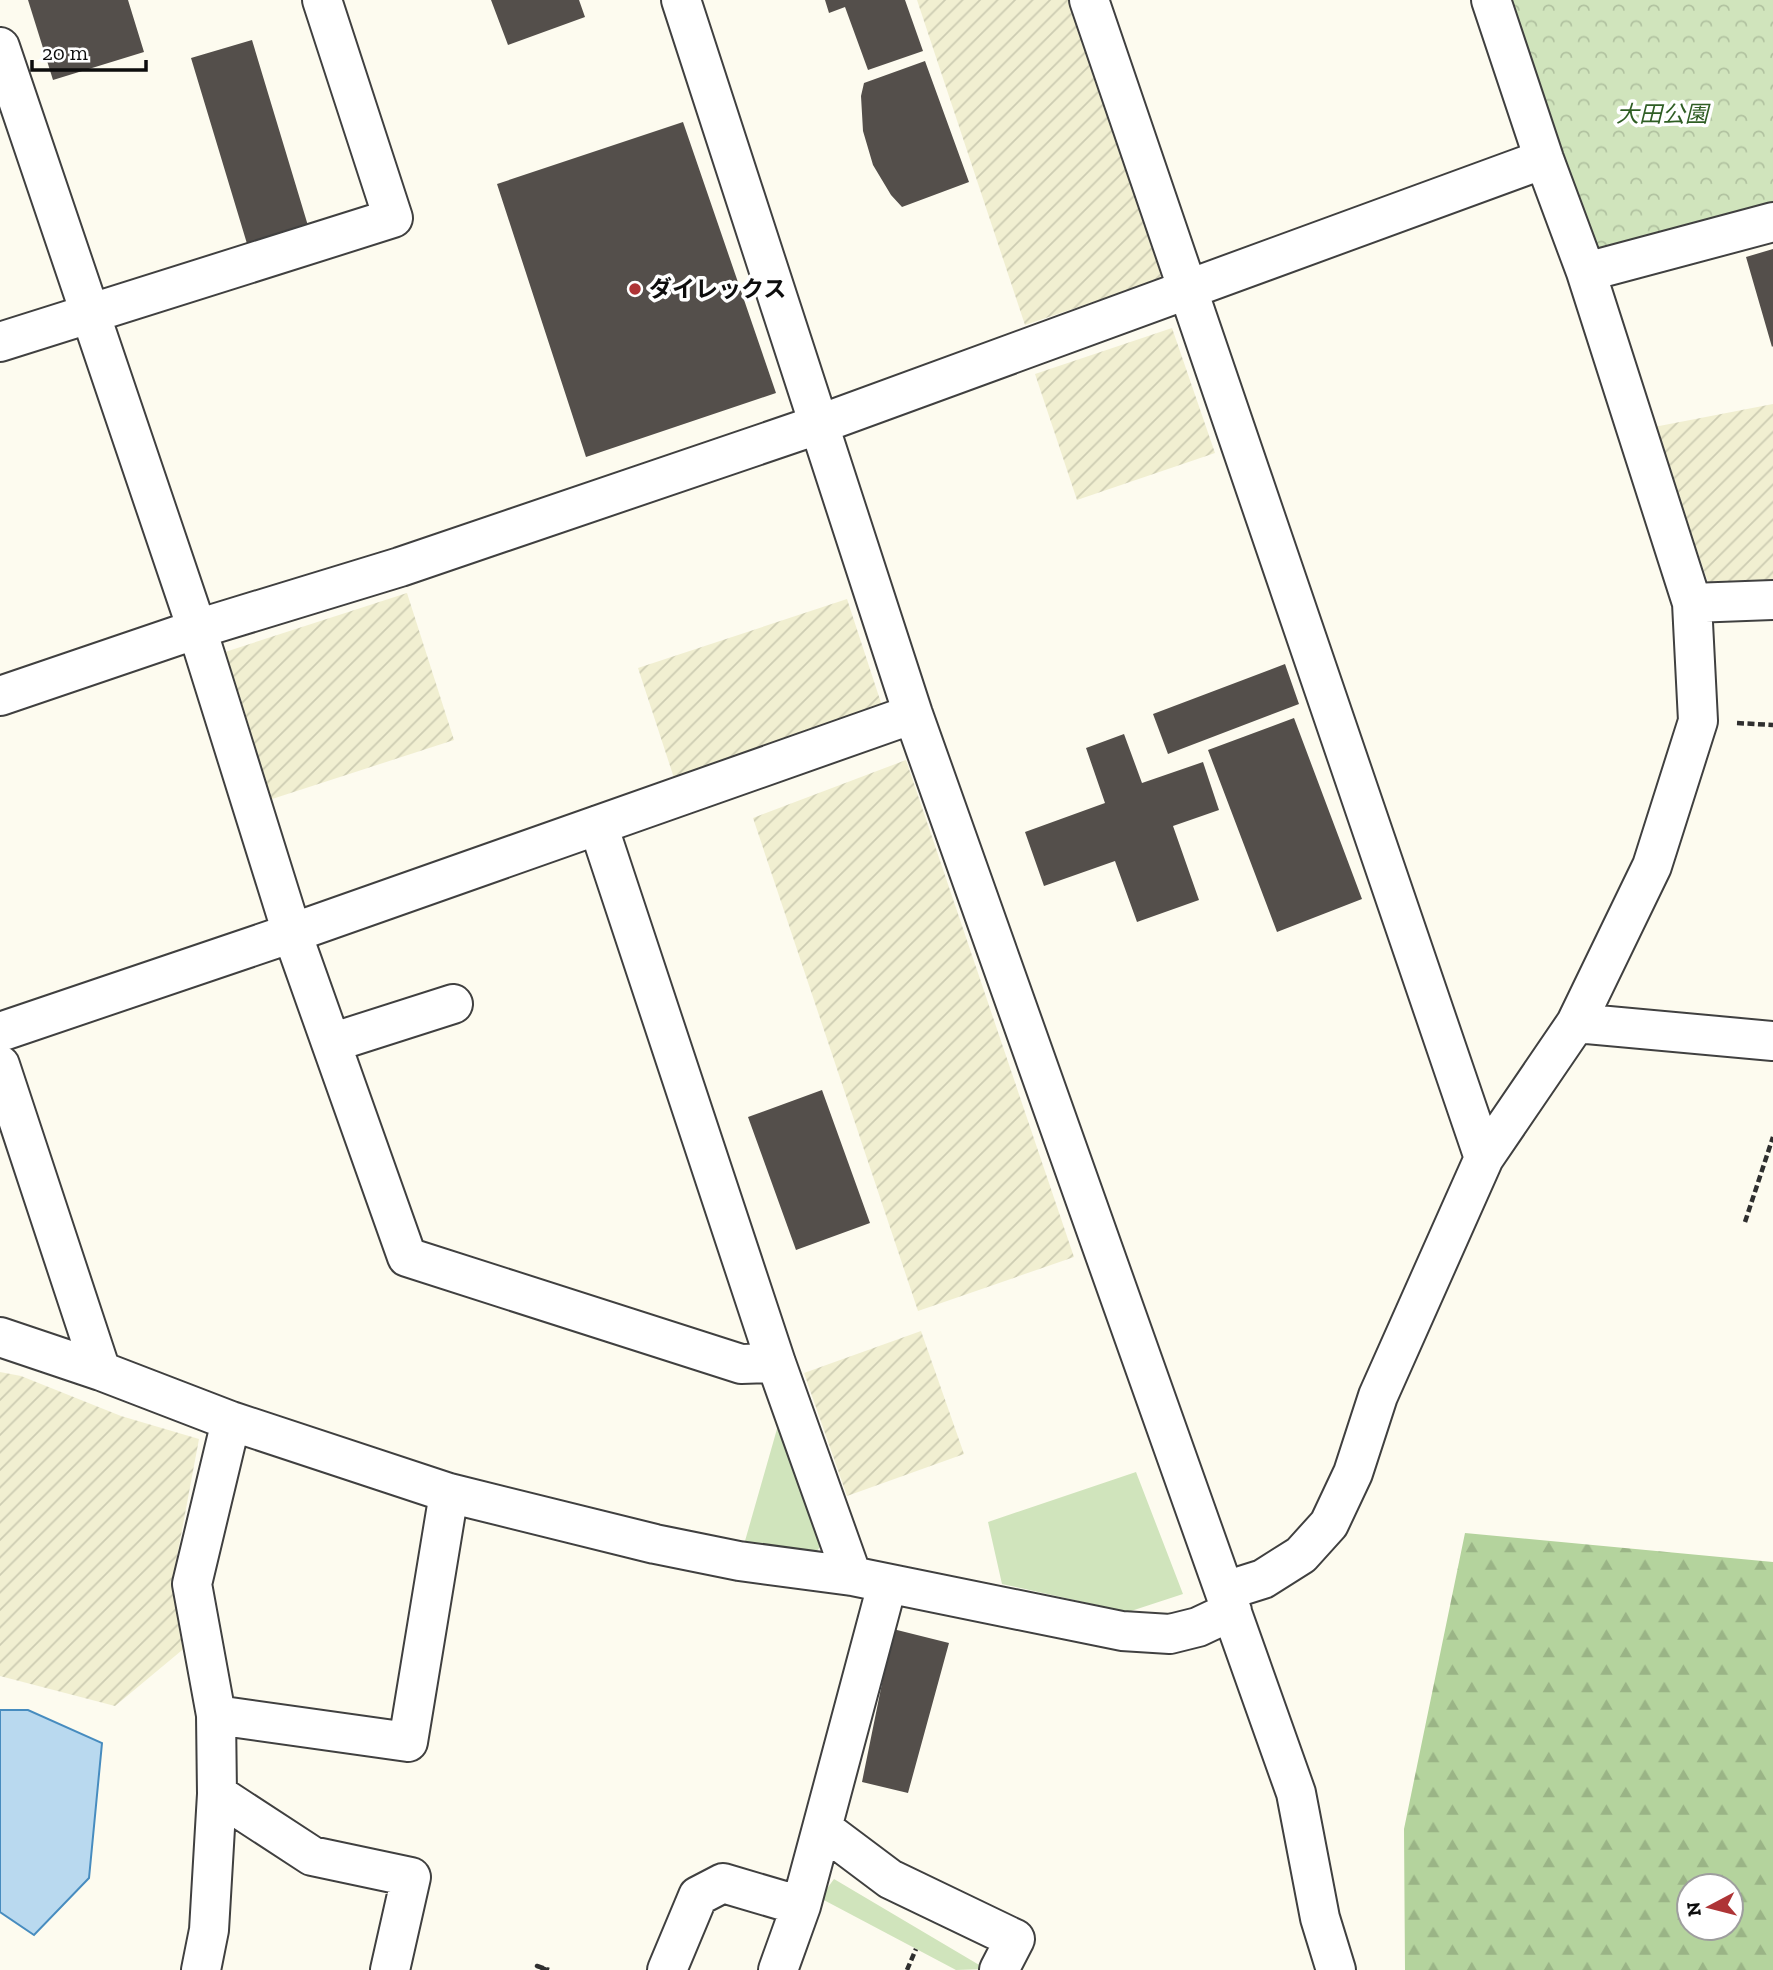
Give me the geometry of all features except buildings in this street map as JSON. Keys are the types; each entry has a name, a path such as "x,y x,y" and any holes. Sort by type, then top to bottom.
{"street":[{"path":"0,342 393,218 322,0"},
{"path":"681,0 913,714 1296,1794 1320,1918 1336,1970"},
{"path":"1089,0 1484,1158"},
{"path":"0,1337 101,1371 231,1421 449,1493 655,1544 738,1561 870,1581 1122,1631 1170,1634 1198,1627 1228,1601 1301,1555 1329,1524 1353,1473 1378,1395 1484,1158 1576,1023 1652,866 1698,721 1692,603 1586,272 1544,159 1491,0"},
{"path":"0,47 197,629 292,933 407,1256 741,1364 776,1363"},
{"path":"0,696 197,629 400,567 820,424 1544,159"},
{"path":"1586,272 1773,222"},
{"path":"1692,603 1773,600"},
{"path":"0,1032 292,933 913,714"},
{"path":"598,825 776,1363 870,1581 822,1828 801,1906 778,1970"},
{"path":"331,1043 453,1003"},
{"path":"1576,1023 1773,1041"},
{"path":"0,1065 101,1371"},
{"path":"201,1970 209,1930 217,1794 216,1715 192,1584 231,1421"},
{"path":"216,1715 408,1742 449,1493"},
{"path":"217,1794 312,1856 411,1877 390,1970"},
{"path":"822,1828 890,1879 1015,1938 999,1970"},
{"path":"667,1970 698,1896 723,1883 801,1906"}],"path":[{"path":"1745,1222 1773,1137"},
{"path":"907,1970 916,1949"}],"shaded area":[{"path":"917,0 1070,0 1162,279 1025,325"},
{"path":"1172,328 1215,453 1077,500 1035,374"},
{"path":"1773,404 1773,581 1709,585 1654,427"},
{"path":"407,593 454,740 269,800 222,653"},
{"path":"847,599 884,712 675,781 638,668"},
{"path":"906,760 1074,1257 918,1311 753,818"},
{"path":"921,1331 964,1454 847,1496 804,1373"},
{"path":"0,1372 21,1376 121,1416 199,1439 173,1578 187,1646 115,1706 0,1676"}],"green space":[{"name":"大田公園","path":"1508,0 1773,0 1773,207 1592,255"},
{"path":"781,1415 824,1541 812,1558 745,1541"},
{"path":"1136,1472 1183,1594 1128,1612 1002,1584 988,1522"},
{"path":"1465,1533 1773,1562 1773,1970 1405,1970 1404,1829"},
{"path":"834,1879 986,1969 956,1970 820,1898"}],"water":[{"path":"0,1710 28,1710 102,1743 89,1878 34,1935 0,1912"}],"place":[{"name":"ダイレックス","path":"635,289"}]}
